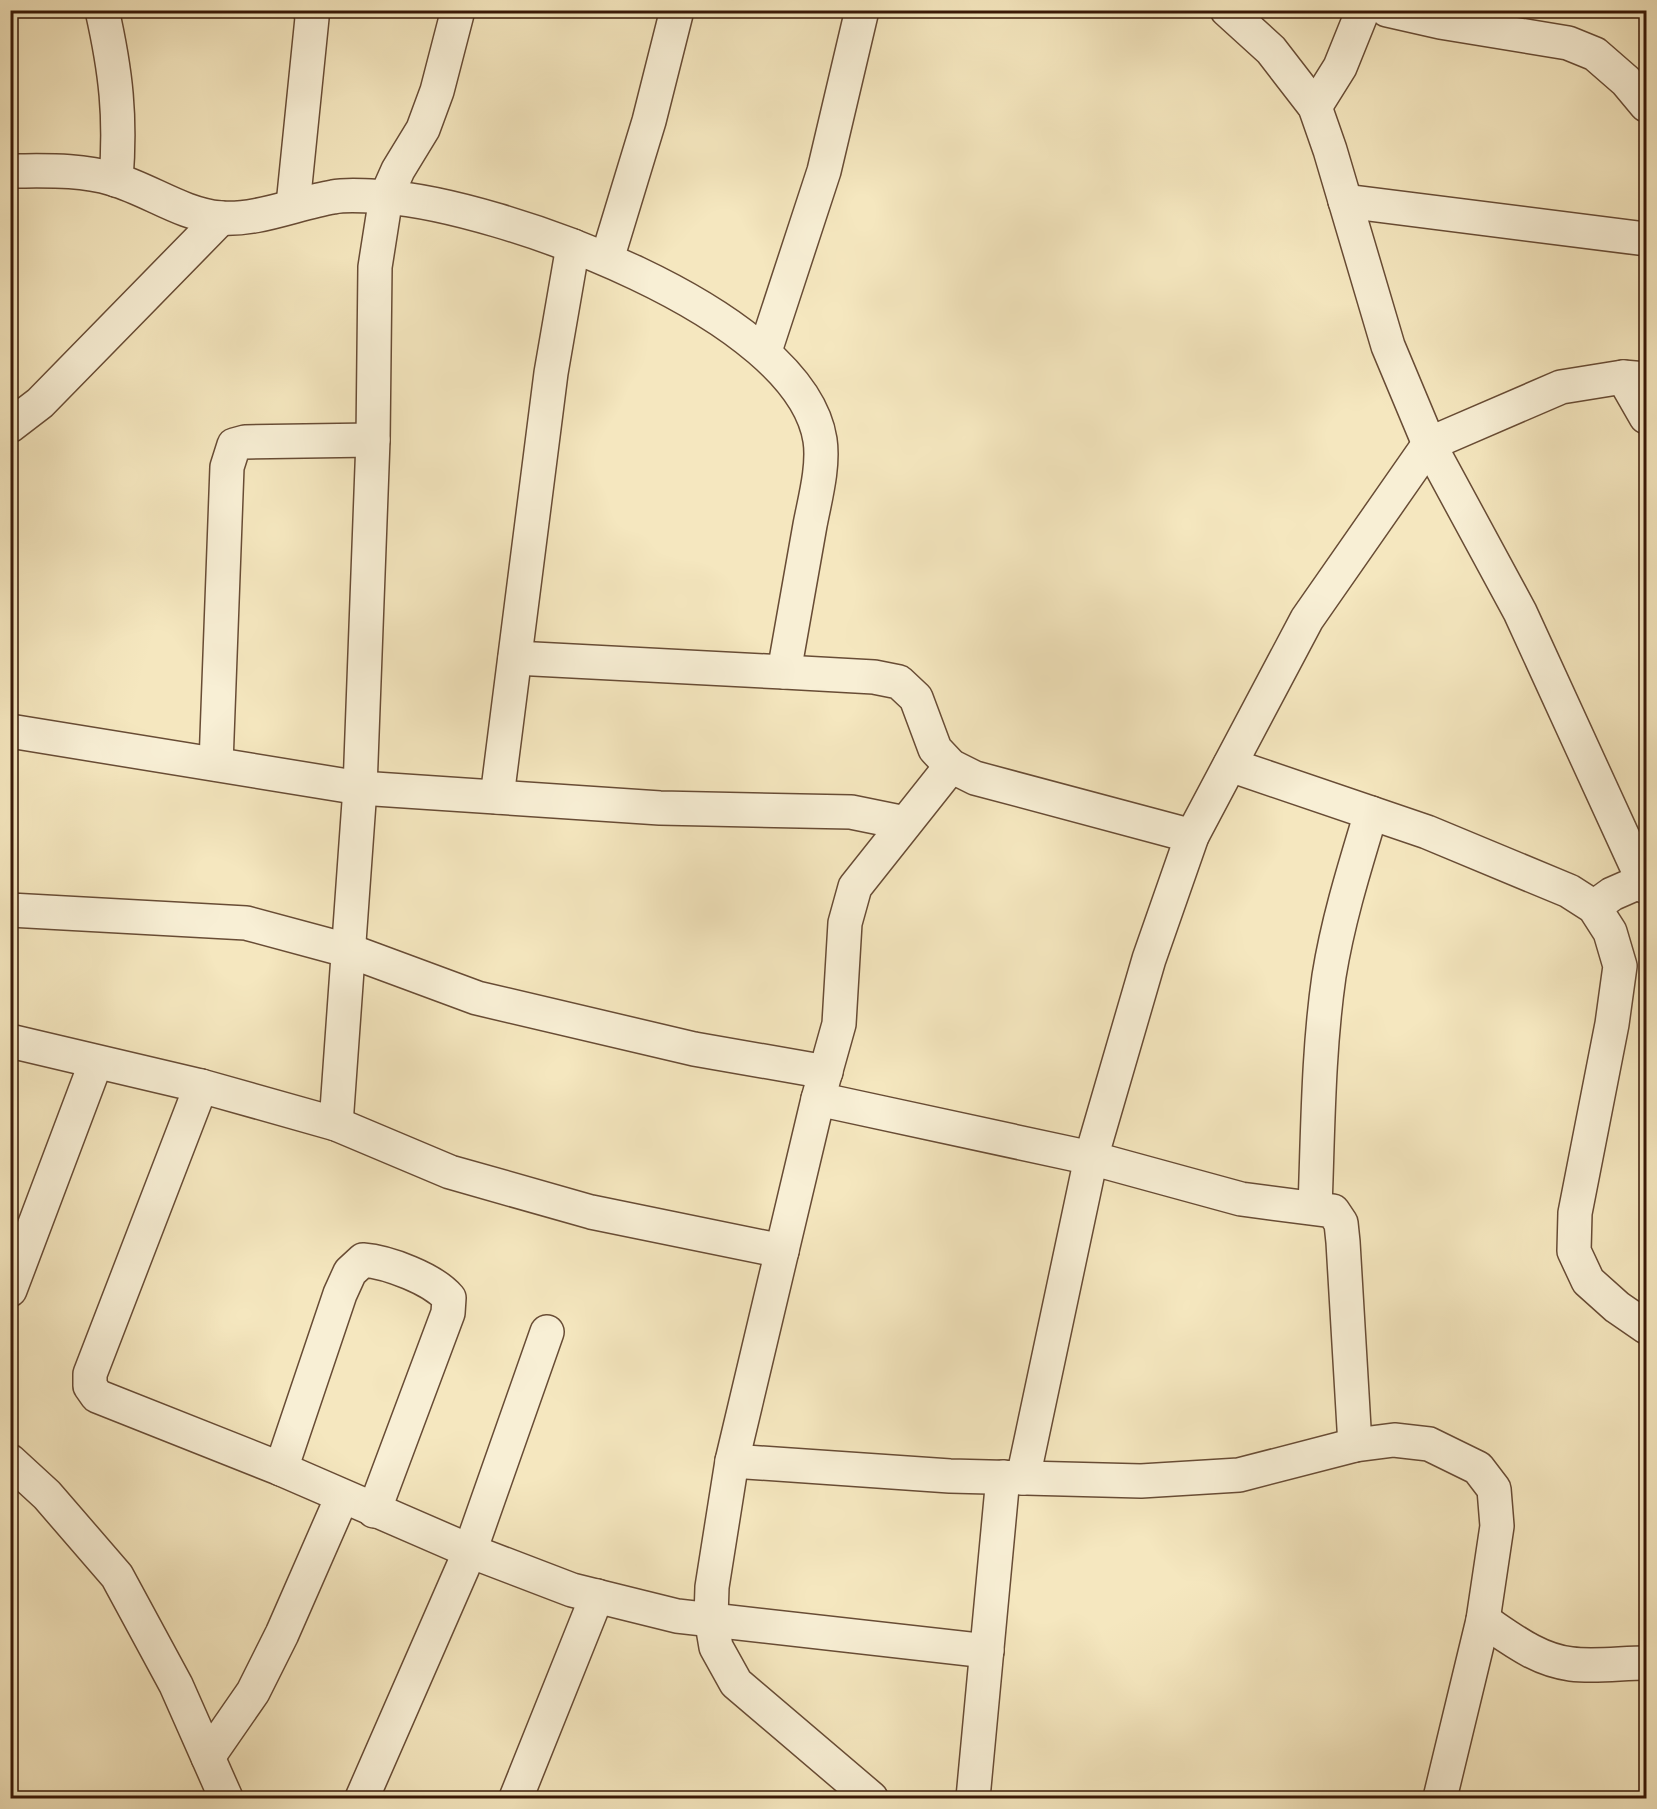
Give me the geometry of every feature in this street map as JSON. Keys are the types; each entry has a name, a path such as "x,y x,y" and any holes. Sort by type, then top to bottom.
{"street":[{"path":"102,10 116,71 120,131 116,180"},
{"path":"293,205 312,18 310,10"},
{"path":"336,1124 360,788 374,440 375,267 386,197 398,170 423,129 437,91 458,10"},
{"path":"607,259 649,121 677,10"},
{"path":"765,351 824,171 862,10"},
{"path":"1227,10 1271,50 1315,107 1388,346 1429,444 1520,612 1625,891 1610,932 1620,966 1612,1024 1575,1213 1574,1251 1588,1281 1617,1307 1647,1327"},
{"path":"1315,107 1340,66 1363,10"},
{"path":"1387,10 1440,22 1568,43 1595,54 1626,81 1647,105"},
{"path":"10,171 87,172 116,180 189,211 221,218 247,216 337,196 386,197 481,216 607,259 675,291 765,351 807,400 820,440 818,484 784,672"},
{"path":"1345,201 1647,239"},
{"path":"10,426 40,403 221,218"},
{"path":"497,797 551,373 573,246"},
{"path":"973,1798 987,1651 1013,1478 1091,1158 1149,959 1192,836 1307,619 1429,444 1561,387 1635,378 1647,417"},
{"path":"216,764 227,467 234,445 245,442 374,440"},
{"path":"515,658 874,677 899,682 915,698 935,749 951,766 975,778 1192,836"},
{"path":"10,731 360,788 660,808 851,812 905,823"},
{"path":"1230,765 1428,832 1569,891 1625,891"},
{"path":"871,1798 736,1683 716,1647 711,1618 712,1587 732,1461 839,1024 845,923 855,887 951,766"},
{"path":"1315,1207 1322,1052 1329,976 1343,910 1371,813"},
{"path":"10,910 246,923 350,951 477,998 694,1049 822,1086 1241,1198 1333,1211 1341,1223 1355,1445"},
{"path":"10,1041 201,1086 336,1124 450,1172 591,1212 782,1251"},
{"path":"10,1290 96,1062"},
{"path":"201,1086 90,1374 90,1386 98,1396 281,1469 470,1551 572,1590 677,1616 711,1618 987,1651"},
{"path":"281,1469 340,1294 350,1272 363,1260 377,1261 440,1286 449,1298 448,1313 374,1511"},
{"path":"362,1798 470,1551 547,1332"},
{"path":"732,1461 1013,1478 1141,1481 1239,1475 1355,1445 1394,1440 1429,1444 1478,1468 1494,1489 1497,1526 1483,1620 1440,1798"},
{"path":"10,1461 47,1495 117,1576 176,1685 226,1798"},
{"path":"208,1757 253,1692 282,1634 342,1497"},
{"path":"516,1798 597,1596"},
{"path":"1483,1620 1516,1643 1543,1657 1571,1664 1647,1663"}]}
